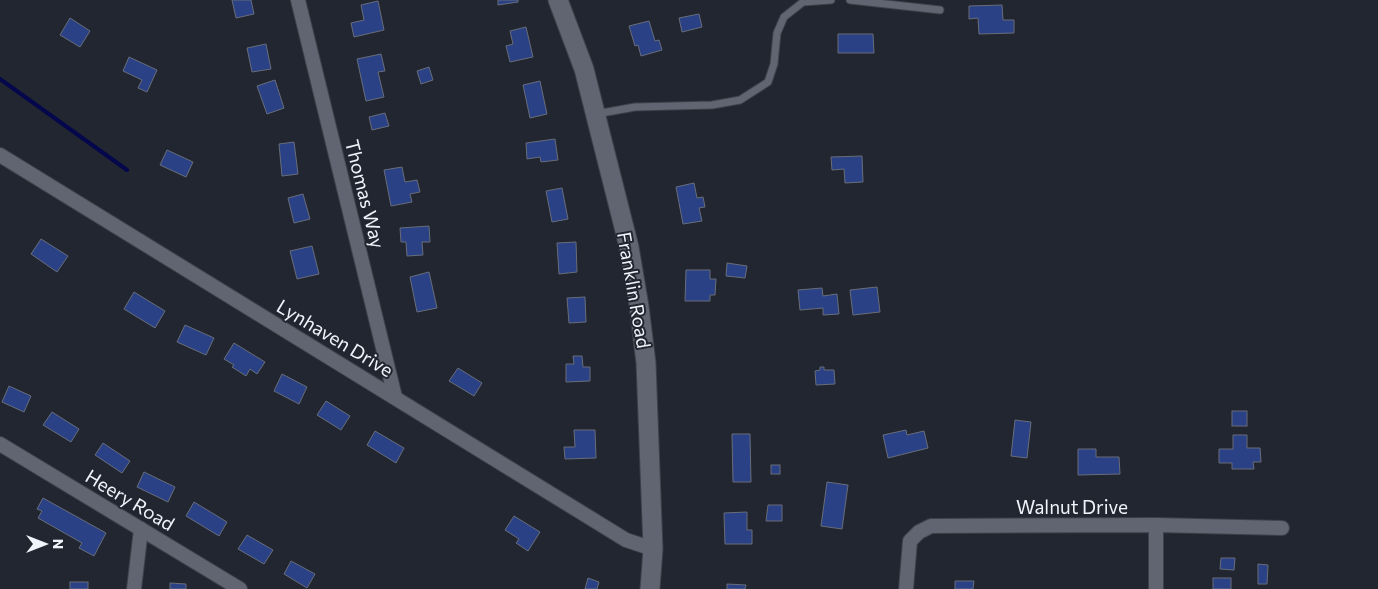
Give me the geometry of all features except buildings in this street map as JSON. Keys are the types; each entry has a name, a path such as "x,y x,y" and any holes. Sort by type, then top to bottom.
{"main road":[{"name":"Franklin Road","path":"558,0 584,70 629,247 646,363 653,549 650,589"}],"street":[{"name":"Thomas Way","path":"298,0 395,397"},
{"name":"Lynhaven Drive","path":"0,155 626,540 653,549"},
{"name":"Heery Road","path":"0,444 240,589"},
{"path":"1156,525 1156,589"},
{"name":"Walnut Drive","path":"906,587 910,541 919,532 931,526 1156,525 1282,528"},
{"path":"134,589 141,529"}],"lane":[{"path":"596,114 635,106 712,105 740,100 768,82 774,64 777,32 784,17 803,2 831,0"},
{"path":"850,0 940,10"}],"waterway":[{"path":"0,79 127,170"}]}
